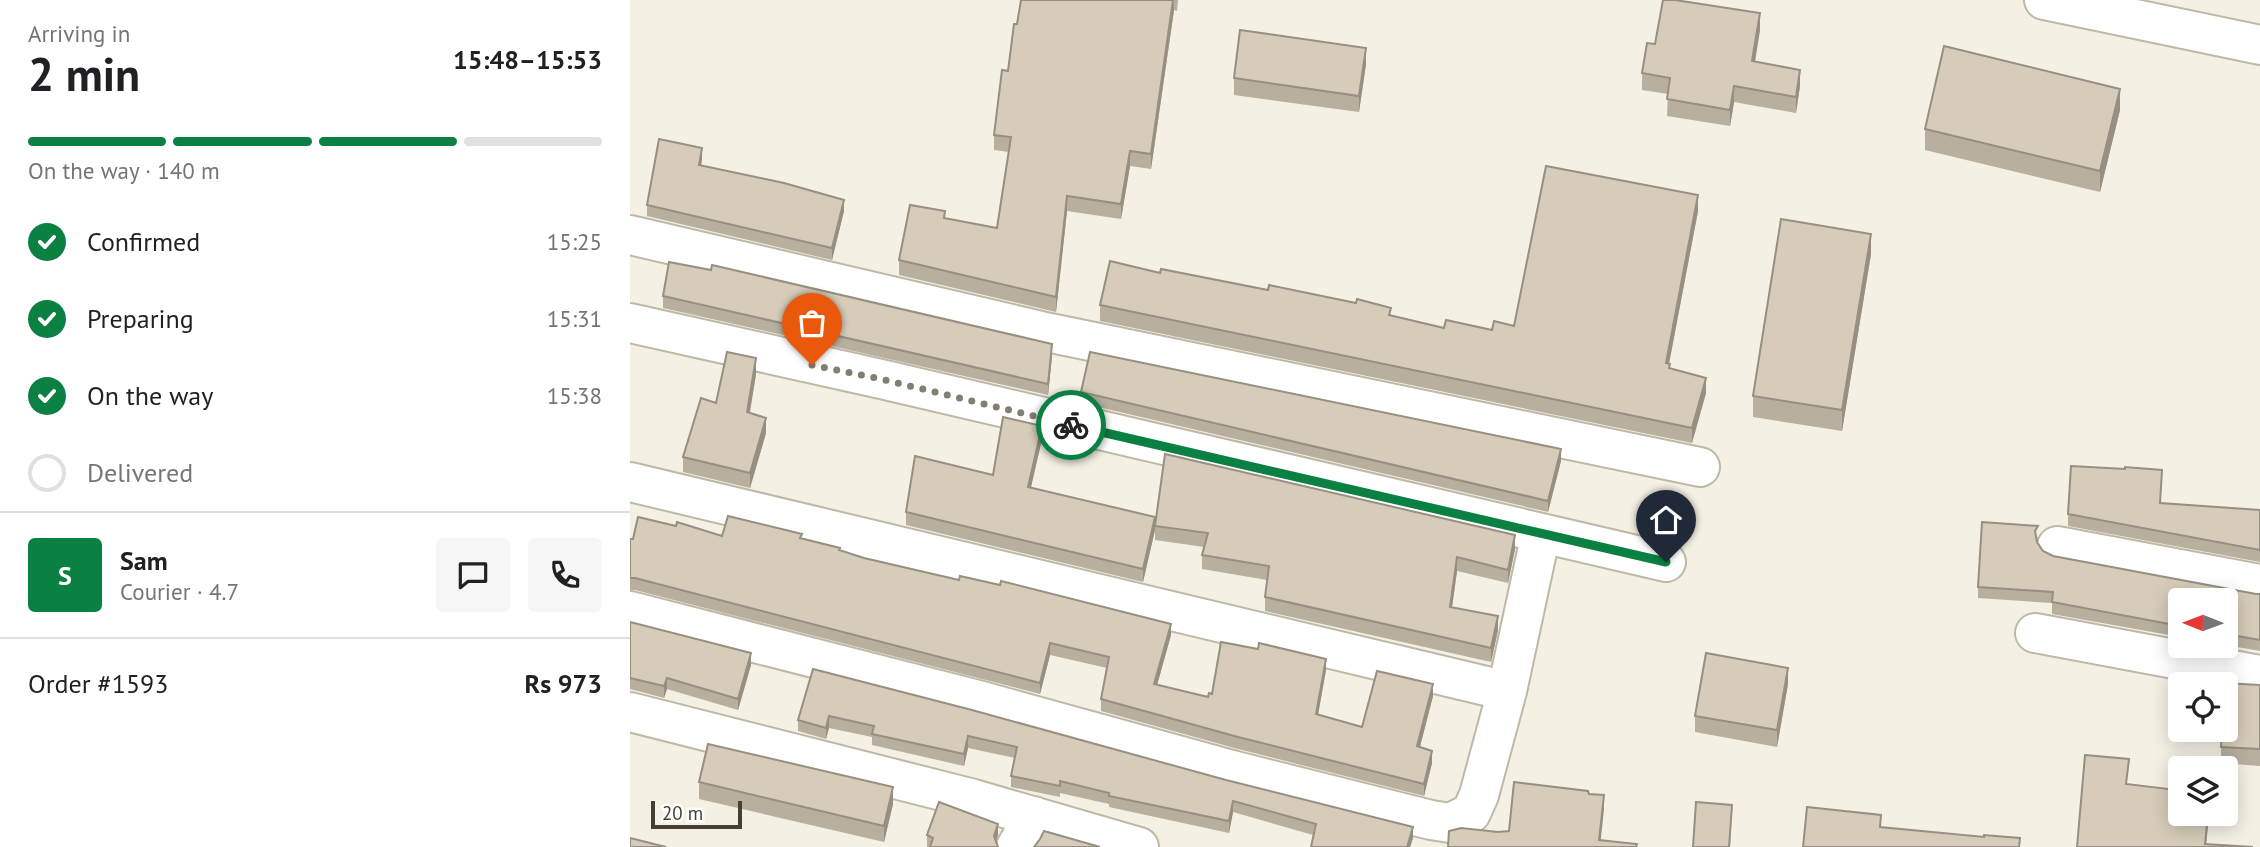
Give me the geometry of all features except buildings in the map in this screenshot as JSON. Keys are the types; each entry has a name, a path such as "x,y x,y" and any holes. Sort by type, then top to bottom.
{"street":[{"path":"2044,0 2260,45"},
{"path":"630,235 1041,331 1700,467"},
{"path":"630,323 1666,562"},
{"path":"630,482 1507,691"},
{"path":"630,611 978,700 1232,770 1450,823 1471,813 1479,795 1507,691 1541,533"},
{"path":"2057,546 2260,584"},
{"path":"2035,633 2260,675"},
{"path":"630,712 1025,832 1139,847"}],"way so far":[{"path":"812,365 1071,425"}],"route":[{"path":"1071,425 1666,562"}]}
